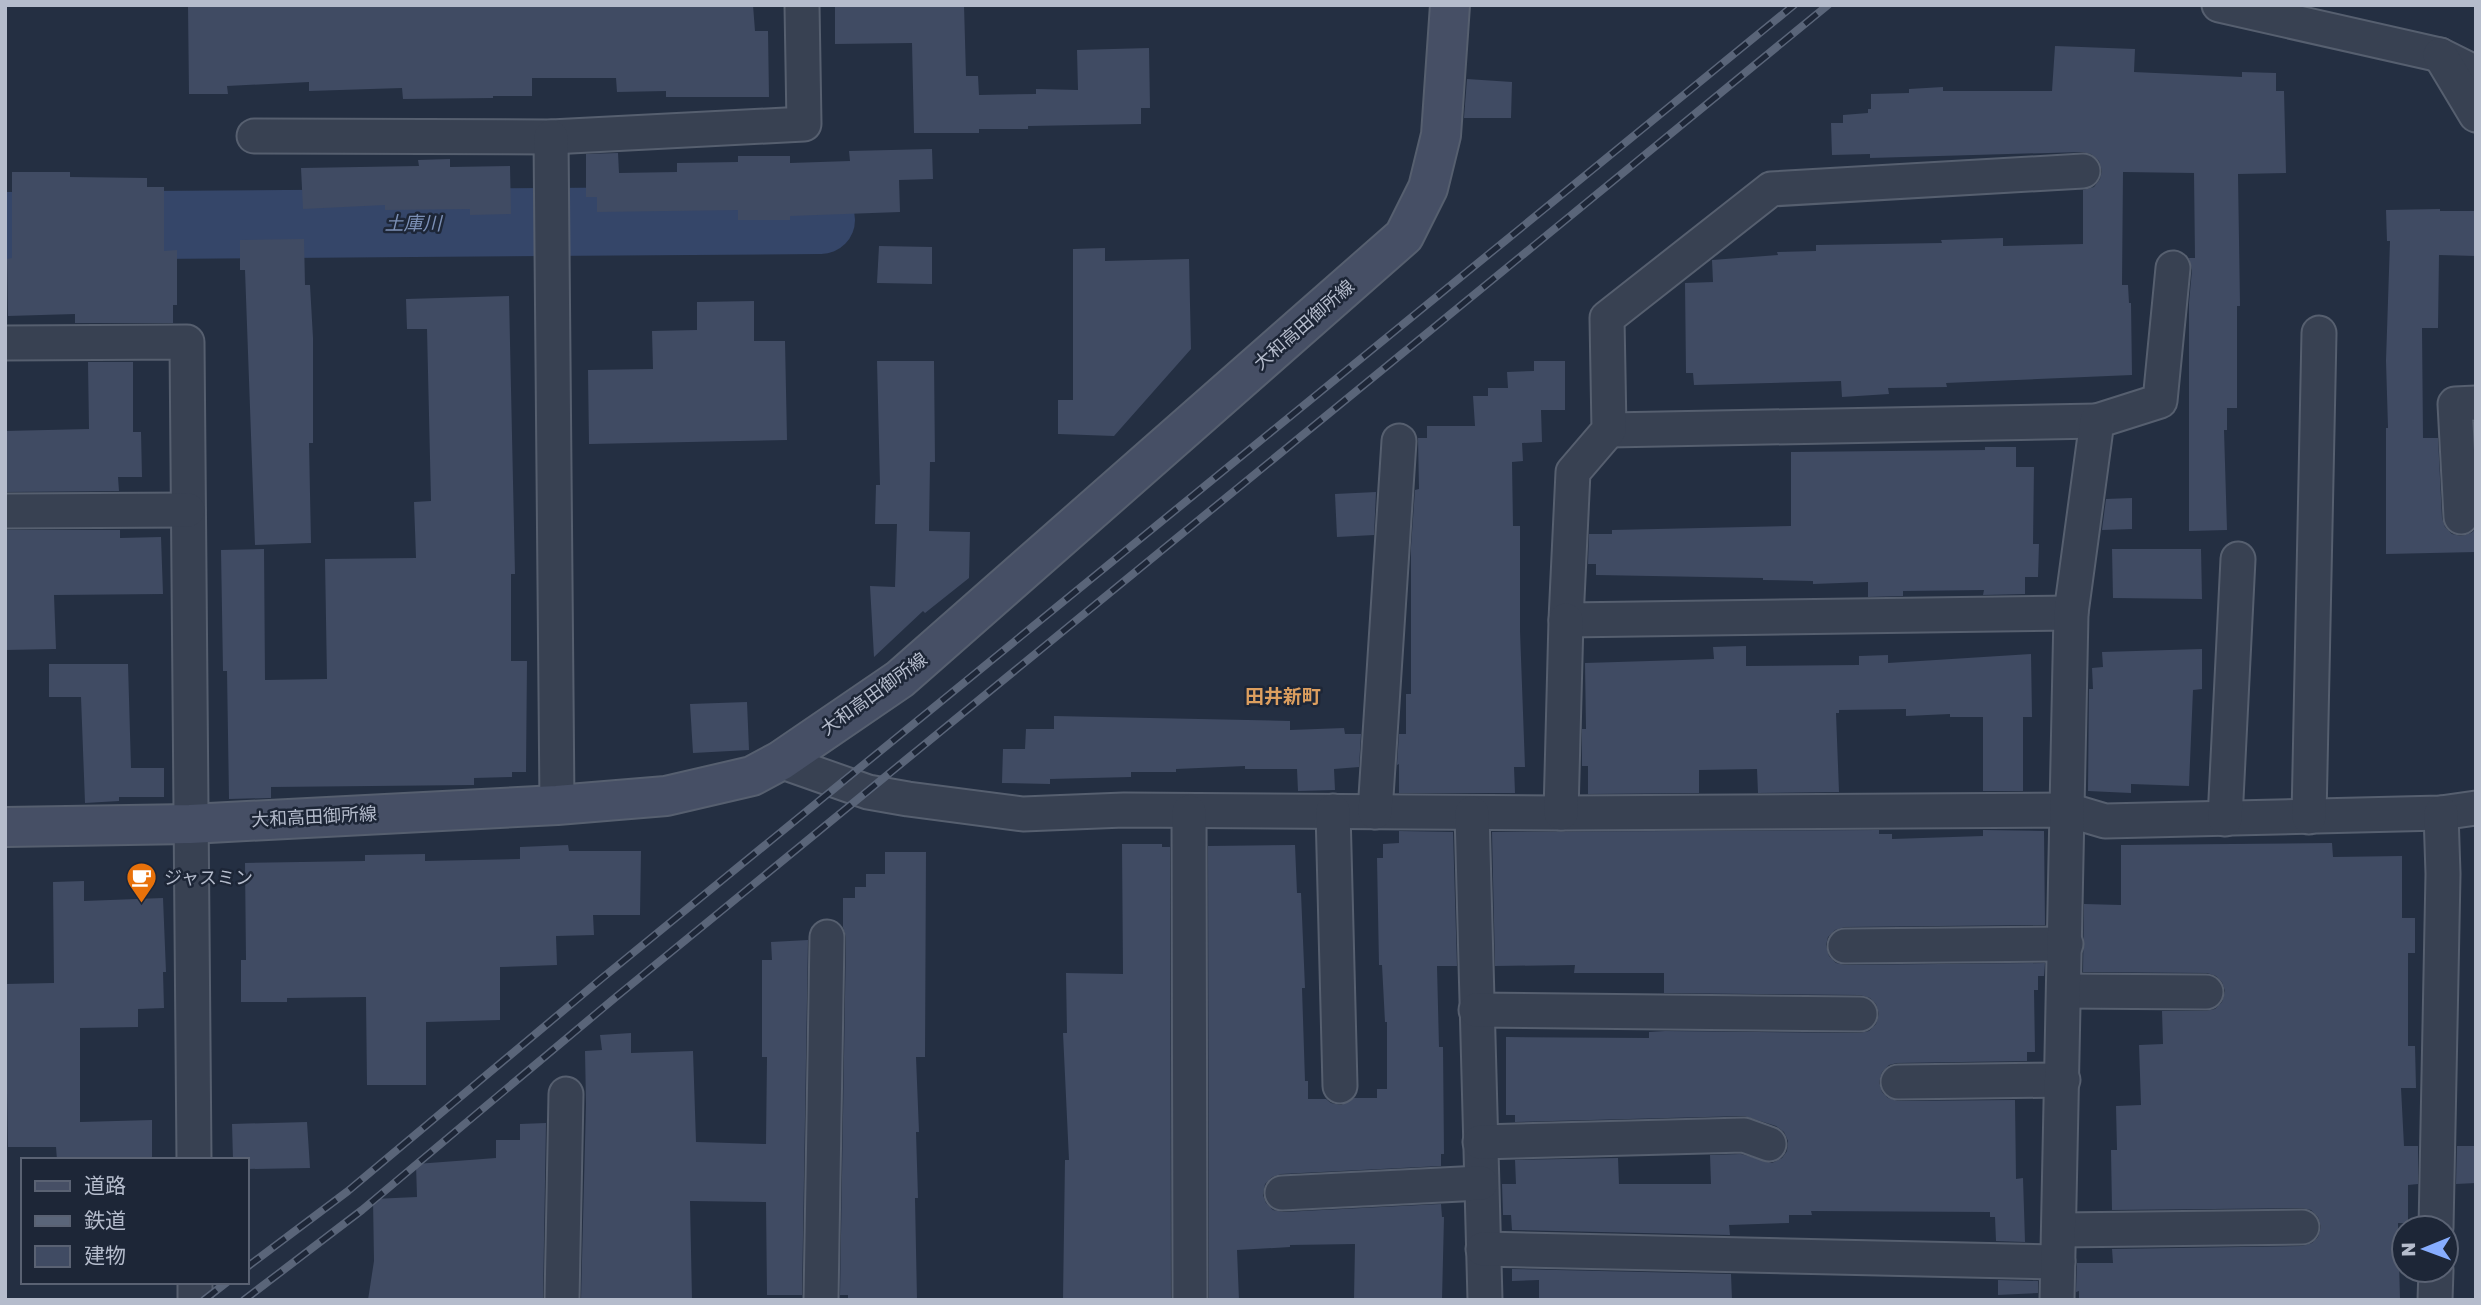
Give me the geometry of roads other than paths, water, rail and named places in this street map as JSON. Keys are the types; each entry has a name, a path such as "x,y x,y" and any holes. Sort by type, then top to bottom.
{"main road":[{"name":"大和高田御所線","path":"5,827 190,824 557,805 666,796 752,776 780,761 900,679 1404,236 1428,188 1441,135 1450,5"}],"street":[{"path":"254,136 551,136 804,124 802,5"},
{"path":"2219,5 2440,55 2476,73"},
{"path":"2440,55 2476,115"},
{"path":"551,136 557,805"},
{"path":"1561,813 1573,472 1609,430 1607,318 1771,189 2083,171"},
{"path":"1609,430 2097,421 2160,401 2173,268"},
{"path":"2309,817 2319,332"},
{"path":"5,342 187,342 194,1158"},
{"path":"2460,517 2455,404 2476,403"},
{"path":"2057,1300 2071,614 2097,421"},
{"path":"1375,812 1399,441"},
{"path":"5,511 188,510"},
{"path":"2225,819 2238,559"},
{"path":"1566,620 2071,614"},
{"path":"780,761 868,792 1023,814 1124,810 1472,813 2068,810 2105,821 2441,813 2476,808"},
{"path":"1333,811 1340,1086"},
{"path":"1189,812 1190,1300"},
{"path":"1472,813 1485,1300"},
{"path":"2436,1214 2443,874 2441,813"},
{"path":"821,1300 827,937"},
{"path":"1845,946 2066,944"},
{"path":"2064,991 2206,992"},
{"path":"1476,1010 1860,1014"},
{"path":"1898,1082 2063,1080"},
{"path":"562,1300 566,1094"},
{"path":"1480,1142 1744,1135 1769,1144"},
{"path":"1282,1193 1481,1183"},
{"path":"1483,1249 2059,1246 2302,1227"}],"waterway":[{"name":"土庫川","path":"5,226 821,220"}],"railway":[{"path":"248,1266 348,1191 601,979 1794,5"},
{"path":"244,1300 362,1210 616,997 1828,5"},
{"path":"204,1300 224,1284"}],"place":[{"name":"ジャスミン","path":"141,905"}],"district":[{"name":"田井新町","path":"1283,696"}]}
